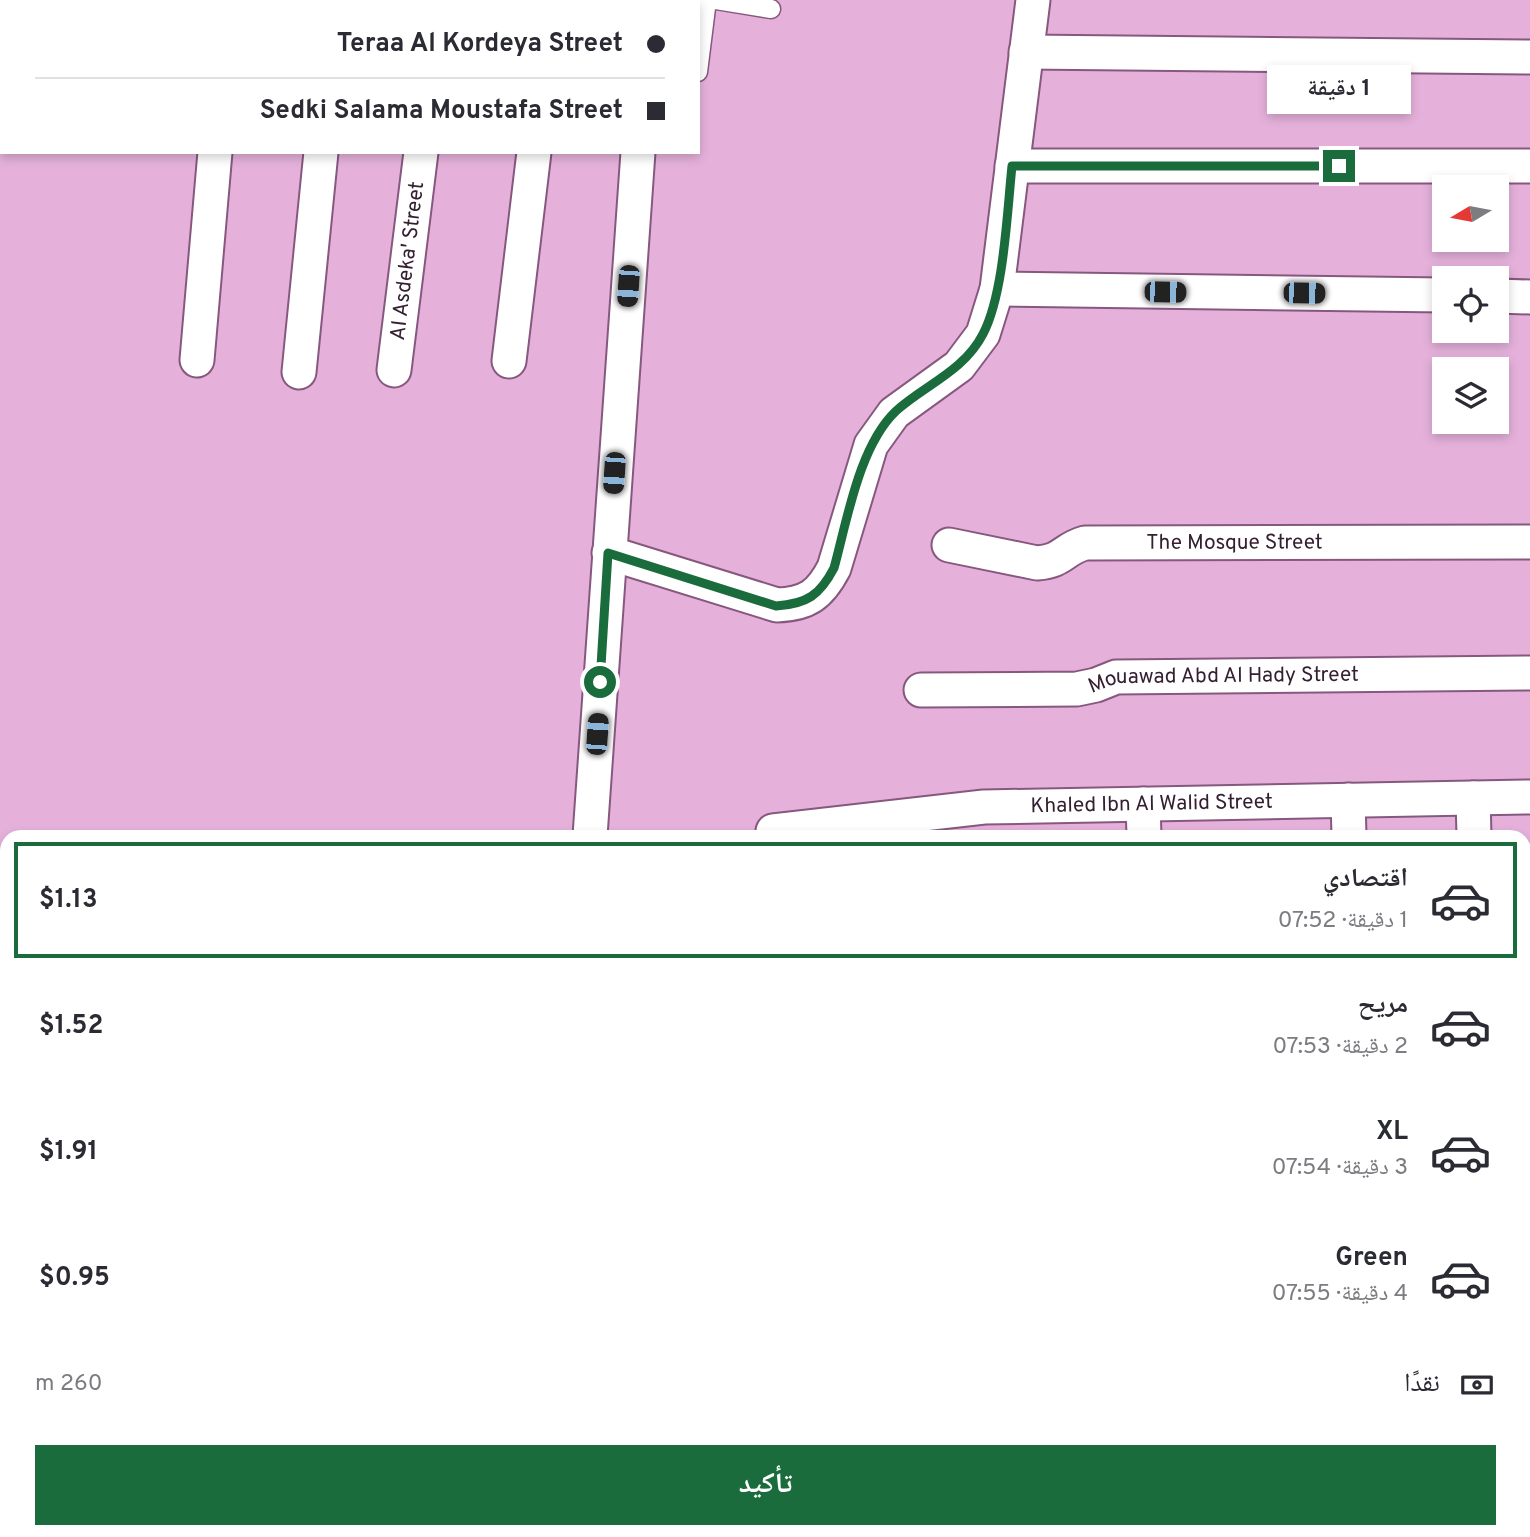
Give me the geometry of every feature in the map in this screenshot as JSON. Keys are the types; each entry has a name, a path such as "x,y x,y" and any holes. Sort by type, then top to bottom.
{"street":[{"path":"608,553 776,606 795,604 812,597 826,585 834,568 871,445 894,413 959,366 983,334 997,289 1033,0"},
{"path":"1026,52 1530,57"},
{"path":"197,360 215,154"},
{"path":"299,372 321,154"},
{"name":"Al Asdeka' Street","path":"394,370 421,154"},
{"path":"509,361 534,154"},
{"path":"590,830 638,154"},
{"path":"1012,166 1530,166"},
{"path":"997,289 1432,295"},
{"path":"1509,296 1530,297"},
{"name":"The Mosque Street","path":"949,545 1037,563 1062,557 1068,550 1085,543 1530,542"},
{"name":"Mouawad Abd Al Hady Street","path":"921,690 1077,689 1116,677 1530,673"},
{"name":"Khaled Ibn Al Walid Street","path":"801,830 986,822 1143,804 1530,797"},
{"path":"1474,798 1474,830"},
{"path":"1348,800 1349,830"},
{"path":"1143,804 1144,830"}],"lane":[{"path":"700,54 706,0"},
{"path":"716,0 771,9"}],"route":[{"path":"600,682 608,553 776,606 795,604 812,597 826,585 834,568 871,445 894,413 959,366 983,334 997,289 1012,166 1339,166"}]}
